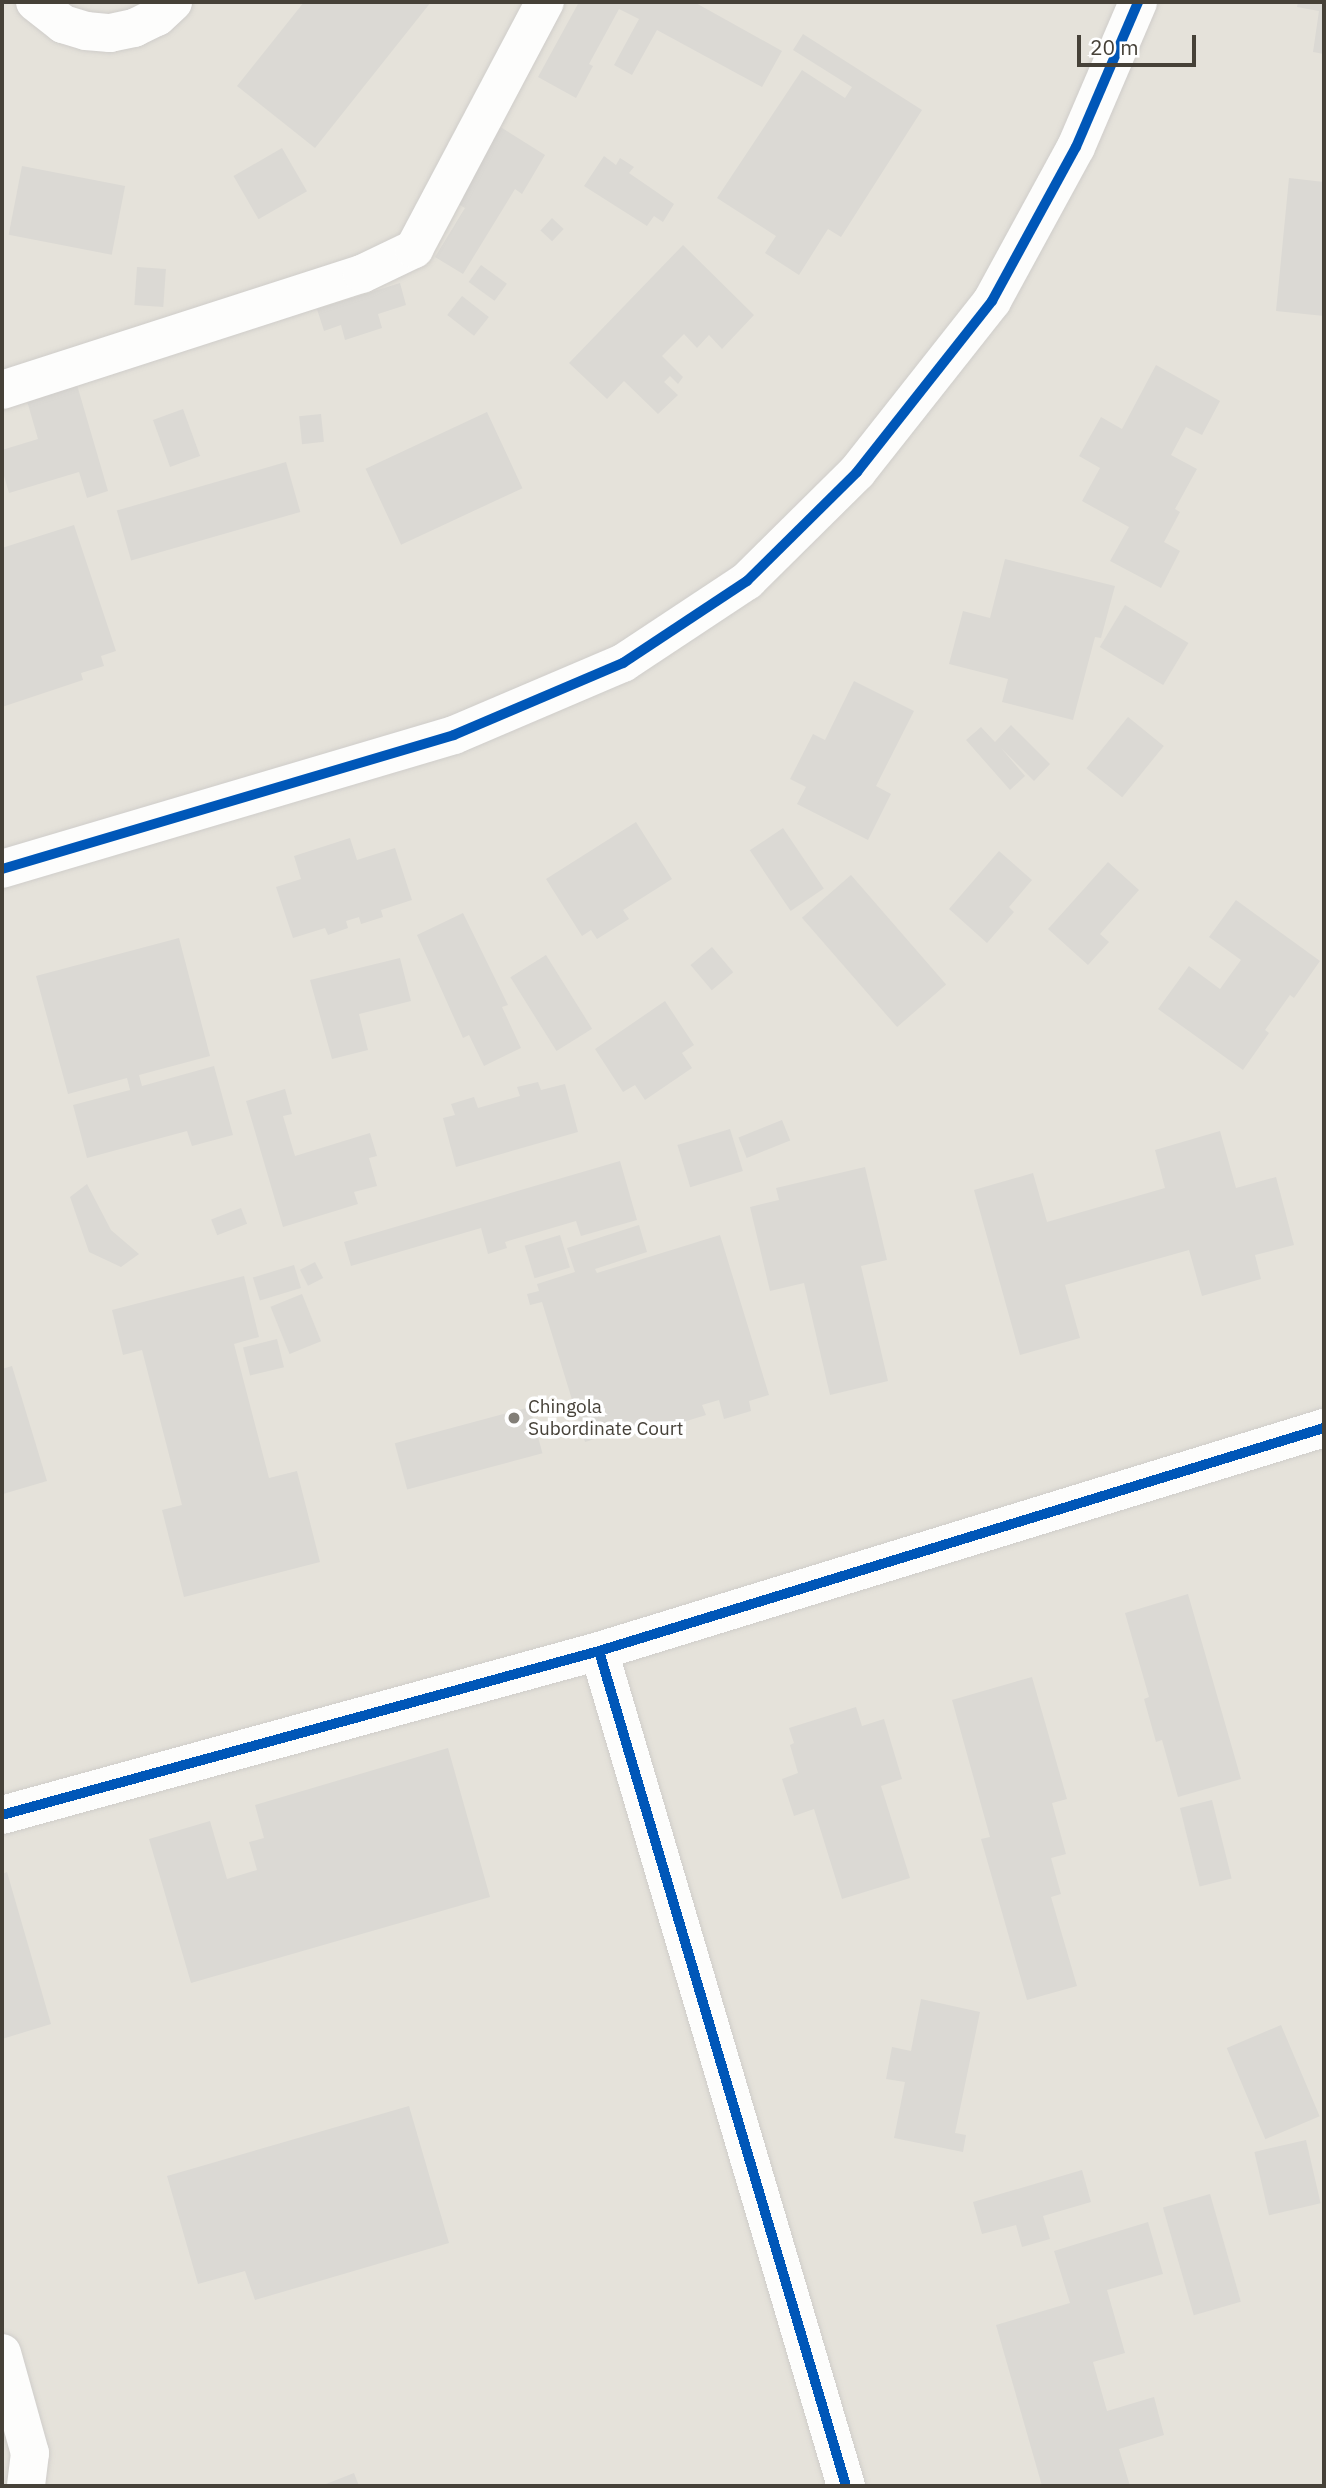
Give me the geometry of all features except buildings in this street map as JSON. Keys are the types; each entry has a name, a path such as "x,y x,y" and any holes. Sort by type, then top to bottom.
{"street":[{"path":"35,2 63,24 86,31 110,33 134,28 157,17 173,2"},
{"path":"2,390 362,274 414,250 544,2"},
{"path":"2,869 454,735 622,663 747,581 857,472 992,301 1076,147 1138,2"},
{"path":"2,1815 599,1651 1324,1428"},
{"path":"599,1651 846,2486"},
{"path":"2,2353 30,2453 26,2486"}],"shaded area":[{"path":"2,2 1324,2 1324,2486 2,2486"}],"cycle path":[{"path":"2,869 454,735 623,663 747,581 857,472 992,301 1076,147 1138,2"},
{"path":"2,1815 599,1651 1324,1428"},
{"path":"599,1651 846,2486"}],"place":[{"name":"Chingola Subordinate Court","path":"514,1418"}]}
